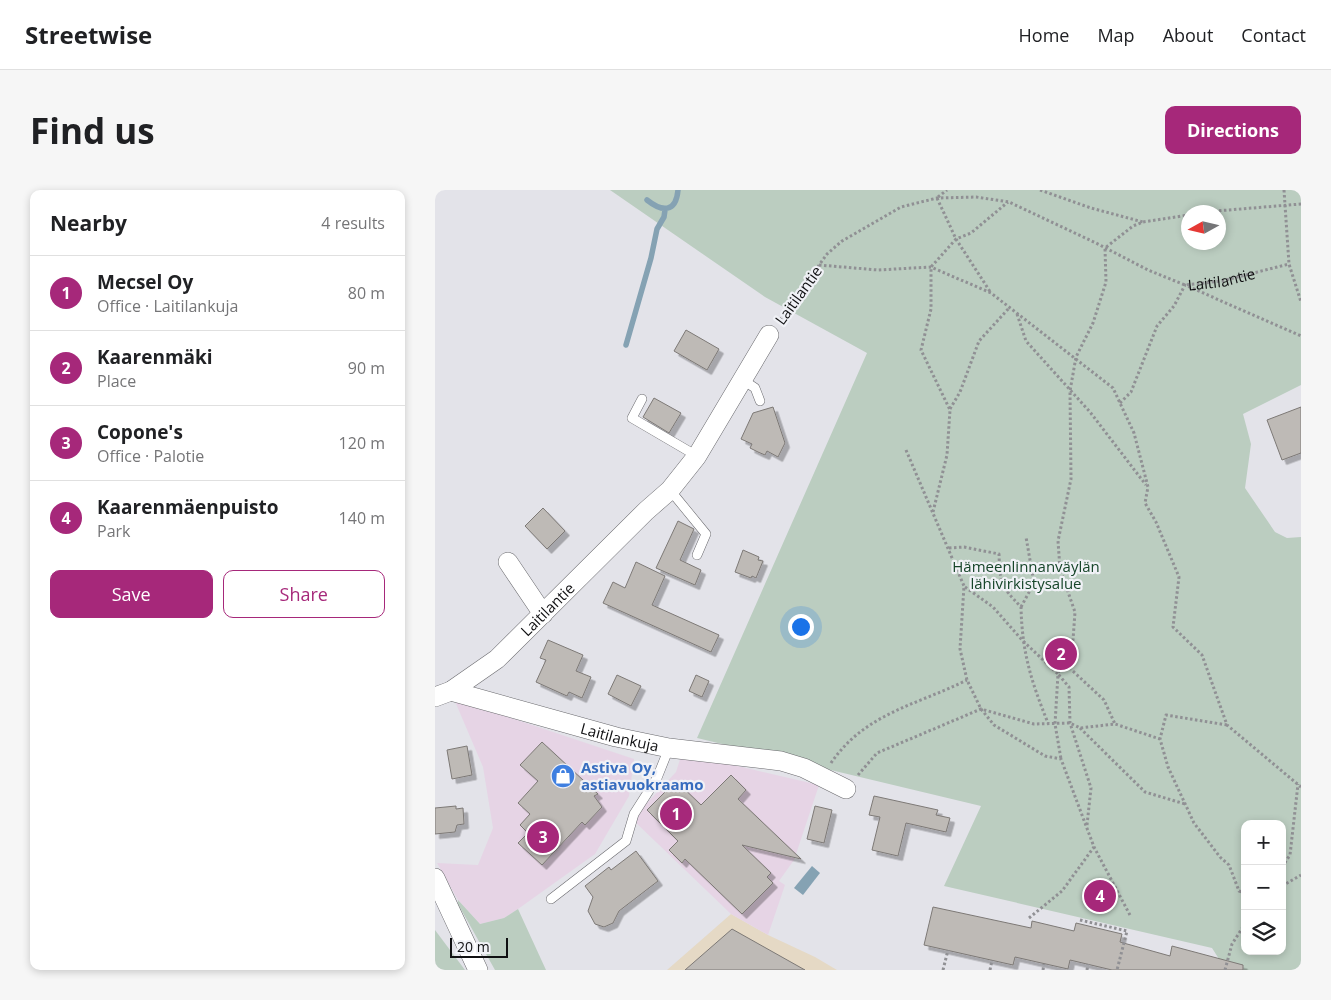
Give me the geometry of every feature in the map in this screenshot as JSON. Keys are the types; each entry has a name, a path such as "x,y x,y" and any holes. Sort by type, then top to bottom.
{"street":[{"name":"Laitilantie","path":"443,694 497,659 646,511 670,490 697,456 769,335"},
{"path":"508,562 543,614"},
{"name":"Laitilankuja","path":"443,694 616,737 669,748 781,762 823,776 846,789"},
{"path":"435,878 478,970"}],"lane":[{"path":"743,380 755,388 760,401"},
{"path":"642,398 632,418 697,456"},
{"path":"670,490 706,534 697,555"},
{"path":"551,899 626,841 634,814 657,778 669,748"}],"path":[{"path":"947,190 937,198 956,239 991,293"},
{"path":"1040,190 1091,208 1143,222"},
{"path":"1284,190 1289,264 1301,302"},
{"name":"Laitilantie","path":"769,335 827,254 843,241 901,207 937,198 977,197 1009,202 1148,270 1185,285 1221,282 1289,264"},
{"path":"950,410 921,350 931,309 931,267 956,239 971,233 1009,202"},
{"path":"1226,210 1301,204"},
{"path":"1131,917 1094,847 1061,759 1055,724 1058,674 1062,661 1073,640 1075,612 1060,569 1058,541 1071,480 1070,390 1076,357 1093,323 1107,282 1105,248 1133,226 1143,222 1181,216"},
{"path":"819,265 878,270 931,267 991,293 1076,357 1113,388 1134,433 1148,488 1145,503 1156,522 1179,577 1173,627 1202,655 1227,725"},
{"path":"1120,403 1131,392 1157,326 1174,306 1185,285 1301,336"},
{"path":"933,512 947,455 950,410 960,392 979,341 1010,307"},
{"path":"1017,312 1026,341 1090,412 1148,488"},
{"path":"907,450 964,586 960,649 967,680 981,710 994,725 1045,756 1061,759"},
{"path":"1026,537 1034,583 1021,607 1022,640 1031,681 1048,723"},
{"path":"949,548 964,548 999,554 1000,580 1005,590 1021,607"},
{"path":"964,586 993,607 1022,640 1069,687 1070,723 1091,788 1087,825"},
{"path":"1062,661 1104,700 1115,724"},
{"path":"823,776 840,750 875,720 967,680"},
{"path":"846,789 877,753 981,710 1034,724 1070,723 1080,728 1145,792 1186,804"},
{"path":"1241,891 1239,891 1229,865 1220,858 1194,822 1168,767 1160,739 1166,715 1227,725 1299,785 1290,855 1283,865"},
{"path":"1080,728 1115,724 1160,739"},
{"path":"1029,918 1061,891 1094,847"},
{"path":"1286,884 1301,875"},
{"path":"1080,920 1127,931 1117,970"},
{"path":"1225,970 1232,944 1241,930"},
{"path":"943,970 948,950"},
{"path":"990,970 992,960"},
{"path":"1043,970 1044,964"},
{"path":"1087,970 1088,964"}],"shaded area":[{"path":"454,699 634,759 629,796 595,854 504,918 480,924 458,900 437,863 478,865 493,828 483,767"},
{"path":"682,753 819,785 794,860 779,881 785,885 768,935 731,914 632,819 676,772"},
{"path":"731,914 768,935 815,957 837,970 667,970"}],"green space":[{"name":"Hämeenlinnanväylän lähivirkistysalue","path":"610,190 1301,190 1301,385 1243,414 1251,444 1245,488 1275,532 1287,538 1301,537 1301,970 1226,970 1212,948 944,886 981,806 697,738 867,353 765,297"},
{"path":"458,900 480,924 504,918 518,909 546,970 495,970 458,904"},
{"path":"435,930 465,970 435,970"}],"water":[{"path":"812,866 820,873 803,895 794,888"}],"building":[{"path":"686,330 719,349 707,370 674,351"},
{"path":"654,398 681,413 669,433 643,417"},
{"path":"773,407 785,443 778,457 767,451 765,455 758,452 750,448 752,444 741,439 753,413"},
{"path":"1301,407 1301,453 1282,460 1267,420"},
{"path":"543,508 565,531 547,549 525,526"},
{"path":"678,521 694,529 680,560 701,570 695,585 656,568"},
{"path":"743,550 759,557 758,560 763,561 756,578 735,572"},
{"path":"636,562 665,576 652,605 719,635 711,652 603,603 613,582 625,588"},
{"path":"548,640 583,655 576,671 591,677 582,698 569,692 567,696 536,682 546,660 540,658"},
{"path":"617,675 641,686 631,706 608,694"},
{"path":"696,675 709,681 702,697 689,691"},
{"path":"542,742 598,794 594,796 602,807 585,825 582,822 542,865 518,843 528,833 520,825 530,814 518,803 538,781 520,765"},
{"path":"467,746 472,775 452,779 447,750"},
{"path":"731,775 746,790 738,799 801,859 742,845 771,873 767,877 773,883 742,914 685,859 682,863 669,850 678,841 647,810 676,781 701,805"},
{"path":"874,796 938,810 936,815 950,818 946,832 906,823 898,856 872,850 880,817 869,815"},
{"path":"456,806 456,809 463,808 464,824 457,825 455,832 435,834 435,808"},
{"path":"815,806 832,810 824,843 807,839"},
{"path":"636,851 658,881 619,911 613,923 604,927 595,924 588,911 593,897 585,886 609,867 611,870"},
{"path":"933,907 1031,928 1032,921 1074,931 1076,923 1122,934 1120,942 1170,956 1172,946 1243,965 1243,970 1112,970 1070,960 1068,969 1015,957 1013,965 924,945"},
{"path":"732,929 805,970 685,970"}],"waterway":[{"path":"647,200 658,207 667,208 674,203 678,190"},
{"path":"626,345 651,258 657,229 664,217 665,210"}],"place":[{"name":"Kaarenmäki","path":"1061,654"},
{"name":"Astiva Oy, astiavuokraamo","path":"563,776"},
{"name":"Mecsel Oy","path":"676,814"},
{"name":"Copone's","path":"543,837"},
{"name":"Kaarenmäenpuisto","path":"1100,896"}]}
